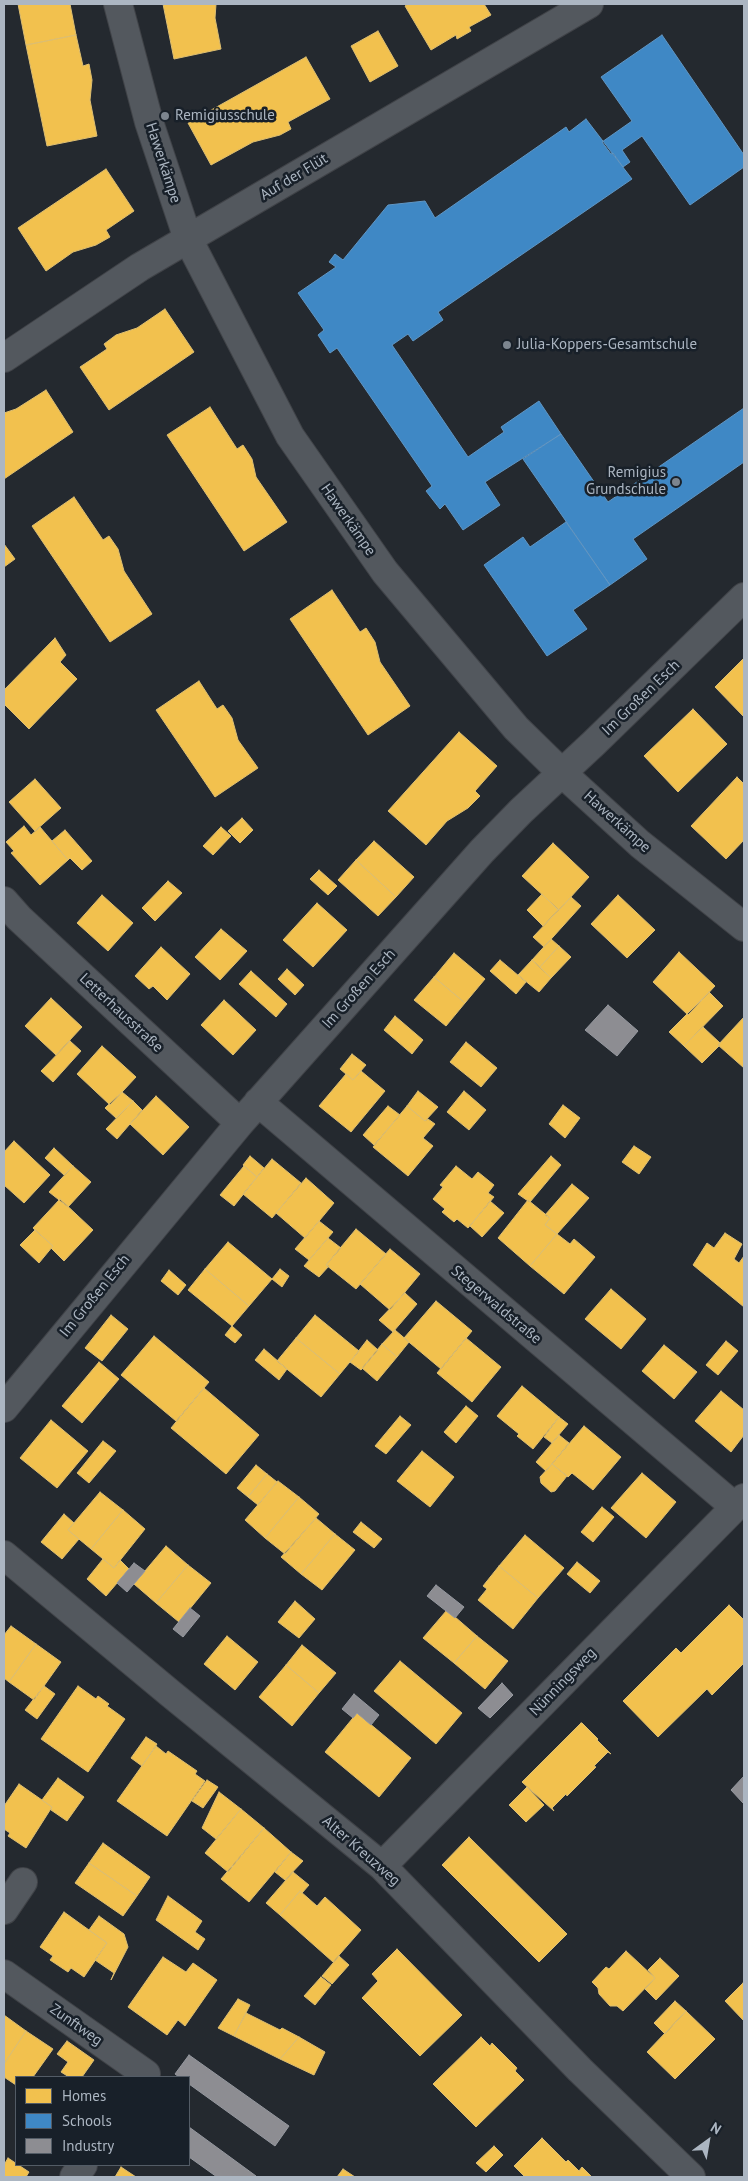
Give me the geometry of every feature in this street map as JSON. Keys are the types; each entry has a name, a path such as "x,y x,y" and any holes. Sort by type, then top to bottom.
{"street":[{"name":"Hawerkämpe","path":"118,4 150,122 188,239 290,436 385,572 516,728 640,844 744,927"},
{"name":"Auf der Flüt","path":"4,358 140,267 589,4"},
{"name":"Im Großen Esch","path":"4,1408 258,1102 482,851 521,811 744,597"},
{"name":"Letterhausstraße","path":"4,901 56,953 240,1123"},
{"name":"Stegerwaldstraße","path":"258,1102 740,1503"},
{"name":"Nünningsweg","path":"382,1866 740,1503"},
{"name":"Alter Kreuzweg","path":"4,1555 382,1866 580,2070 691,2177"},
{"path":"4,1910 23,1882"},
{"name":"Zunftweg","path":"4,1974 146,2074 145,2076"},
{"path":"74,2177 82,2166"}],"building: Homes":[{"path":"18,4 70,4 76,35 26,45"},
{"path":"163,4 216,4 215,18 221,49 174,59"},
{"path":"408,4 484,4 491,15 469,27 471,31 457,39 456,35 431,50 405,6"},
{"path":"378,31 398,66 370,82 351,46"},
{"path":"76,35 83,66 89,64 92,80 90,100 97,136 47,146 26,45"},
{"path":"306,57 330,99 288,122 291,129 280,135 253,142 211,165 188,123"},
{"path":"106,169 134,211 106,230 110,237 96,245 73,252 46,271 18,228"},
{"path":"165,309 194,352 109,410 80,367 107,349 104,344 116,335 137,328"},
{"path":"46,390 73,432 4,479 4,413 16,409"},
{"path":"210,407 237,449 243,445 252,459 256,477 287,522 244,551 167,435"},
{"path":"74,497 103,540 109,536 118,549 124,571 152,614 110,642 32,526"},
{"path":"4,544 15,559 4,567"},
{"path":"332,590 360,632 366,628 375,642 380,662 410,706 368,735 290,619"},
{"path":"55,638 66,655 60,662 77,679 29,729 4,704 4,690"},
{"path":"744,658 744,717 715,687"},
{"path":"199,681 217,709 223,705 232,718 238,740 258,768 215,797 156,710"},
{"path":"693,709 727,744 678,792 644,756"},
{"path":"459,732 497,766 475,791 480,796 468,808 447,821 426,845 388,811"},
{"path":"737,777 744,784 744,840 726,859 691,826"},
{"path":"35,779 61,808 35,831 9,802"},
{"path":"242,818 253,830 240,843 228,831"},
{"path":"24,826 31,835 40,827 68,860 40,885 11,853 14,851 6,842"},
{"path":"221,827 231,836 213,855 203,846"},
{"path":"65,830 92,861 82,870 70,858 68,860 52,841"},
{"path":"374,841 414,877 396,897 356,860"},
{"path":"553,843 589,877 559,910 522,876"},
{"path":"356,860 396,897 378,916 338,880"},
{"path":"319,870 337,886 328,895 310,879"},
{"path":"168,881 182,893 155,921 142,908"},
{"path":"542,894 558,910 543,926 527,910"},
{"path":"102,895 133,923 108,951 77,923"},
{"path":"618,895 655,930 627,958 591,924"},
{"path":"571,897 581,906 544,947 533,937"},
{"path":"317,903 347,930 313,967 283,940"},
{"path":"221,929 247,951 220,980 195,957"},
{"path":"551,939 559,946 540,967 532,960"},
{"path":"559,946 571,957 551,978 540,967"},
{"path":"161,947 190,974 167,1000 153,986 149,989 135,976"},
{"path":"679,952 715,986 688,1015 653,982"},
{"path":"454,953 485,979 465,1003 434,977"},
{"path":"500,960 526,982 516,994 490,971"},
{"path":"532,960 551,978 539,992 518,975"},
{"path":"287,969 304,985 295,995 278,979"},
{"path":"251,971 287,1004 276,1017 239,984"},
{"path":"434,977 465,1003 446,1026 414,1000"},
{"path":"709,992 723,1006 684,1046 669,1032"},
{"path":"51,998 82,1027 56,1055 25,1026"},
{"path":"224,1000 256,1030 233,1055 201,1025"},
{"path":"395,1016 423,1040 412,1054 384,1030"},
{"path":"744,1017 744,1068 718,1045"},
{"path":"703,1027 720,1043 702,1063 684,1046"},
{"path":"70,1041 81,1051 53,1082 41,1071"},
{"path":"466,1042 497,1068 481,1087 450,1062"},
{"path":"102,1046 136,1077 110,1105 77,1074"},
{"path":"352,1054 366,1065 353,1080 340,1069"},
{"path":"361,1071 385,1091 351,1132 319,1106 346,1074 353,1080"},
{"path":"418,1091 438,1107 425,1121 407,1106"},
{"path":"464,1091 486,1110 469,1130 447,1112"},
{"path":"122,1092 133,1101 116,1118 105,1108"},
{"path":"156,1096 189,1127 163,1155 130,1124"},
{"path":"133,1101 142,1110 117,1139 106,1129"},
{"path":"563,1105 580,1118 565,1138 549,1124"},
{"path":"388,1106 400,1115 374,1145 363,1135"},
{"path":"407,1106 425,1121 428,1119 435,1124 423,1138 433,1146 408,1176 373,1147"},
{"path":"14,1141 50,1175 24,1203 4,1185 4,1152"},
{"path":"634,1146 651,1157 639,1174 622,1162"},
{"path":"54,1148 73,1166 64,1175 45,1158"},
{"path":"250,1156 264,1168 257,1177 243,1165"},
{"path":"551,1156 561,1165 530,1202 518,1194"},
{"path":"272,1159 301,1183 272,1218 243,1194"},
{"path":"73,1166 91,1182 68,1207 49,1192"},
{"path":"244,1166 257,1177 234,1206 220,1195"},
{"path":"456,1166 472,1179 478,1172 494,1185 488,1193 494,1197 468,1228 457,1219 454,1222 442,1212 445,1209 433,1199 443,1187 440,1185"},
{"path":"306,1178 334,1203 305,1238 276,1213"},
{"path":"572,1184 589,1198 557,1234 545,1225 550,1218 545,1215"},
{"path":"60,1199 93,1230 64,1261 51,1248 53,1246 33,1228"},
{"path":"528,1200 550,1218 545,1225 557,1234 530,1266 498,1238"},
{"path":"490,1201 504,1213 482,1237 470,1226"},
{"path":"319,1221 333,1232 309,1260 295,1249"},
{"path":"356,1229 386,1254 356,1289 326,1265"},
{"path":"35,1230 53,1246 39,1263 20,1245"},
{"path":"725,1233 742,1244 734,1259 739,1263 744,1256 744,1307 693,1265 707,1243 714,1248"},
{"path":"557,1234 570,1244 574,1239 595,1257 564,1294 530,1266"},
{"path":"328,1238 341,1248 326,1265 329,1266 319,1277 304,1266"},
{"path":"228,1242 272,1279 249,1306 205,1269"},
{"path":"390,1249 420,1274 390,1310 360,1284"},
{"path":"205,1269 249,1306 232,1326 188,1290"},
{"path":"280,1269 289,1276 282,1287 272,1279"},
{"path":"169,1270 186,1285 178,1295 161,1281"},
{"path":"611,1289 646,1319 621,1349 585,1319"},
{"path":"405,1293 417,1304 393,1332 379,1320"},
{"path":"436,1301 472,1331 441,1369 404,1338"},
{"path":"111,1315 128,1329 102,1361 85,1348"},
{"path":"315,1315 359,1351 340,1374 296,1338"},
{"path":"232,1326 242,1335 235,1343 225,1335"},
{"path":"395,1330 409,1342 397,1357 382,1344"},
{"path":"154,1336 209,1382 176,1421 121,1375"},
{"path":"296,1338 340,1374 321,1397 277,1361"},
{"path":"466,1338 501,1367 472,1402 437,1373"},
{"path":"367,1340 378,1350 361,1370 350,1362"},
{"path":"726,1341 738,1351 718,1375 706,1365"},
{"path":"382,1344 397,1357 377,1381 362,1368"},
{"path":"664,1345 697,1372 674,1399 642,1371"},
{"path":"264,1349 287,1369 279,1380 255,1360"},
{"path":"99,1362 119,1379 82,1423 62,1406"},
{"path":"522,1386 559,1417 533,1449 517,1436 519,1434 497,1416"},
{"path":"204,1388 259,1435 226,1474 171,1428"},
{"path":"721,1391 744,1410 744,1435 731,1452 695,1421"},
{"path":"466,1406 478,1416 456,1443 444,1432"},
{"path":"400,1416 411,1425 386,1454 375,1446"},
{"path":"559,1417 568,1424 552,1443 544,1437"},
{"path":"51,1420 88,1451 57,1488 20,1458"},
{"path":"584,1426 621,1457 593,1490 572,1473 568,1477 552,1464"},
{"path":"559,1435 569,1443 546,1471 536,1462"},
{"path":"103,1441 116,1451 89,1483 77,1473"},
{"path":"422,1451 454,1477 430,1507 397,1481"},
{"path":"552,1464 567,1476 555,1491 551,1492 541,1483 540,1477"},
{"path":"256,1465 267,1474 248,1497 237,1488"},
{"path":"642,1473 676,1502 646,1538 611,1508"},
{"path":"267,1474 277,1482 258,1505 248,1497"},
{"path":"278,1481 299,1497 265,1538 245,1520"},
{"path":"100,1492 123,1510 91,1549 68,1530"},
{"path":"299,1497 319,1514 285,1554 265,1538"},
{"path":"602,1507 614,1517 593,1542 581,1532"},
{"path":"123,1510 145,1529 114,1568 91,1549"},
{"path":"64,1514 74,1523 68,1530 79,1539 62,1559 41,1542"},
{"path":"316,1518 335,1534 301,1574 281,1557"},
{"path":"361,1522 382,1539 374,1548 353,1532"},
{"path":"335,1534 355,1550 322,1590 301,1574"},
{"path":"525,1535 564,1568 538,1598 499,1566"},
{"path":"166,1546 188,1565 156,1603 134,1584"},
{"path":"103,1559 114,1568 120,1560 129,1569 106,1596 87,1579"},
{"path":"577,1562 600,1581 590,1593 567,1574"},
{"path":"188,1565 211,1583 179,1622 156,1603"},
{"path":"499,1566 538,1598 513,1629 478,1600 487,1589 483,1586"},
{"path":"295,1601 315,1619 299,1638 278,1622"},
{"path":"729,1605 744,1620 744,1663 712,1695 707,1689 658,1737 623,1701 676,1648 681,1653"},
{"path":"447,1610 477,1636 454,1663 423,1638"},
{"path":"11,1626 36,1644 9,1682 4,1678 4,1635"},
{"path":"227,1636 258,1662 235,1690 204,1664"},
{"path":"477,1636 508,1661 485,1689 454,1663"},
{"path":"36,1644 61,1662 34,1700 9,1682"},
{"path":"302,1645 336,1673 319,1693 286,1665"},
{"path":"400,1661 462,1713 436,1744 374,1691"},
{"path":"286,1665 319,1693 292,1726 259,1697"},
{"path":"44,1686 55,1694 37,1719 25,1710"},
{"path":"78,1686 96,1699 98,1696 109,1704 107,1706 125,1719 88,1772 41,1739"},
{"path":"357,1713 411,1758 379,1797 325,1752"},
{"path":"581,1723 611,1754 608,1752 567,1796 566,1794 552,1808 554,1811 522,1782"},
{"path":"146,1737 157,1744 142,1766 131,1758"},
{"path":"156,1746 166,1754 168,1751 197,1771 195,1774 205,1781 167,1836 117,1801"},
{"path":"58,1778 84,1797 67,1821 51,1810 52,1807 42,1800"},
{"path":"207,1780 218,1787 203,1808 192,1801"},
{"path":"19,1784 52,1807 26,1848 8,1836 10,1833 4,1829 4,1806"},
{"path":"527,1787 544,1805 526,1822 509,1805"},
{"path":"219,1792 241,1809 216,1839 202,1828"},
{"path":"241,1809 264,1828 228,1872 205,1853"},
{"path":"264,1828 291,1852 249,1902 221,1879"},
{"path":"469,1837 567,1934 539,1962 442,1865"},
{"path":"103,1843 150,1877 137,1896 89,1863"},
{"path":"291,1852 303,1861 285,1880 275,1872"},
{"path":"89,1863 137,1896 123,1916 75,1883"},
{"path":"293,1872 309,1885 302,1893 300,1891 280,1915 266,1903"},
{"path":"300,1891 317,1906 325,1897 361,1930 333,1962 280,1915"},
{"path":"168,1896 202,1921 195,1932 205,1939 198,1950 156,1920"},
{"path":"64,1912 107,1943 84,1977 71,1968 68,1972 50,1960 53,1956 40,1947"},
{"path":"99,1916 124,1934 128,1947 111,1980 114,1973 95,1960 107,1943 89,1930"},
{"path":"397,1949 462,2015 420,2056 362,1998 378,1981 372,1974"},
{"path":"626,1951 655,1978 623,2011 617,2006 610,2006 599,1994 598,1988 592,1982 606,1967 609,1969"},
{"path":"339,1956 349,1965 332,1984 322,1976"},
{"path":"163,1957 186,1972 193,1963 217,1980 185,2026 178,2020 167,2035 128,2007"},
{"path":"660,1958 679,1976 656,2000 645,1989 655,1978 648,1970"},
{"path":"321,1977 331,1985 315,2005 304,1996"},
{"path":"744,1984 744,2021 725,2001"},
{"path":"238,1999 250,2005 234,2036 218,2028"},
{"path":"675,2001 686,2011 665,2034 654,2023"},
{"path":"686,2011 715,2039 675,2079 647,2052"},
{"path":"246,2013 299,2037 280,2059 234,2036"},
{"path":"4,2015 26,2031 4,2064"},
{"path":"26,2031 53,2049 34,2076 15,2076 15,2084 4,2077 4,2064"},
{"path":"299,2037 325,2052 314,2075 280,2059"},
{"path":"481,2037 490,2046 492,2043 517,2068 515,2071 524,2080 476,2127 433,2084"},
{"path":"67,2041 94,2060 83,2076 67,2076 61,2072 68,2062 57,2054"},
{"path":"542,2138 566,2162 568,2160 579,2171 582,2167 592,2177 525,2177 514,2166"},
{"path":"494,2146 503,2155 486,2172 476,2163"},
{"path":"8,2158 15,2163 15,2166 20,2166 29,2172 26,2177 4,2177 4,2165"},
{"path":"121,2167 136,2177 115,2177"},
{"path":"343,2169 355,2177 337,2177"}],"building: Schools":[{"path":"662,35 744,155 744,167 690,205 642,136 622,150 630,162 623,167 602,142 632,121 601,77"},
{"path":"586,119 632,179 438,312 443,320 413,341 408,334 392,345 468,457 504,432 501,427 539,401 561,434 485,482 500,505 463,530 445,504 440,509 426,491 432,486 337,348 330,353 318,335 324,330 298,293 336,267 329,262 335,254 343,260 388,205 425,201 435,218 566,127 569,132"},
{"name":"Remigius Grundschule","path":"744,408 744,462 633,539 647,559 610,585 523,459 561,434 608,502"},
{"path":"566,522 610,585 573,610 587,629 547,656 484,565 523,537 530,547"}],"building: Industry":[{"path":"608,1005 638,1031 617,1056 585,1030"},
{"path":"134,1563 145,1571 127,1592 117,1583"},
{"path":"436,1585 464,1607 455,1618 427,1596"},
{"path":"190,1608 200,1616 183,1637 173,1629"},
{"path":"502,1683 513,1695 490,1718 478,1708"},
{"path":"354,1694 379,1715 371,1725 357,1713 353,1718 342,1709"},
{"path":"744,1776 744,1801 743,1803 731,1790"},
{"path":"189,2055 289,2126 275,2146 190,2085 190,2076 178,2076 175,2074"},
{"path":"190,2128 256,2176 217,2177 190,2158"}],"place":[{"name":"Remigiusschule","path":"165,116"},
{"name":"Julia-Koppers-Gesamtschule","path":"507,345"},
{"name":"Remigius Grundschule","path":"676,482"}]}
